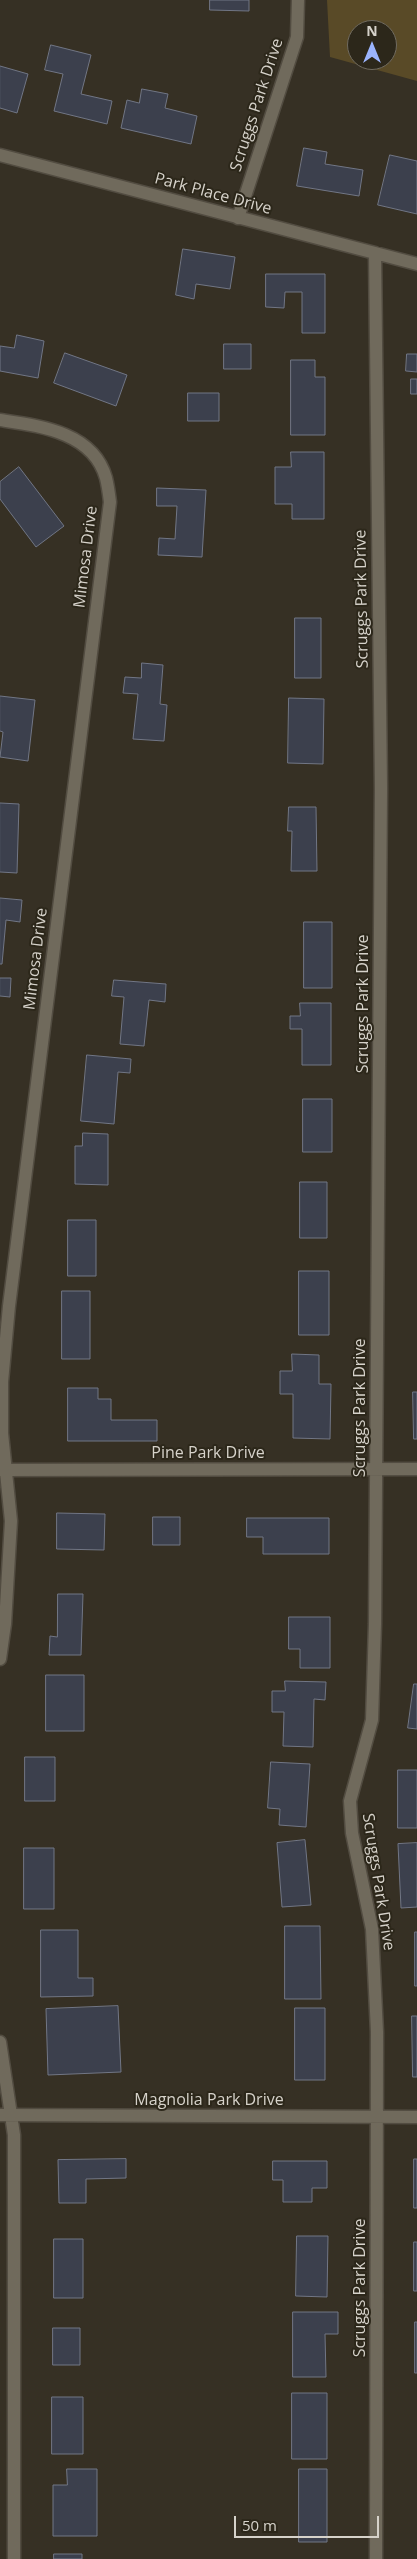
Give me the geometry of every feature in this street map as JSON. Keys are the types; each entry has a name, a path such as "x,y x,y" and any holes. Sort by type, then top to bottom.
{"street":[{"name":"Scruggs Park Drive","path":"238,218 297,37 298,0"},
{"name":"Park Place Drive","path":"0,155 417,264"},
{"name":"Scruggs Park Drive","path":"375,253 381,788 376,1469 372,1720 350,1801 352,1833 372,1929 377,2032 376,2559"},
{"name":"Mimosa Drive","path":"0,420 40,426 64,434 83,444 106,477 110,502 2,1382 3,1470 11,1521 5,1624 0,1658"},
{"name":"Pine Park Drive","path":"3,1470 417,1469"},
{"path":"0,2042 5,2115 14,2135 14,2559"},
{"name":"Magnolia Park Drive","path":"5,2115 417,2117"}],"shaded area":[{"path":"327,0 417,0 417,81 377,70 397,70 397,20 347,20 347,62 330,57"}],"building":[{"path":"210,0 249,0 249,11 210,10"},
{"path":"51,45 91,55 81,94 112,101 107,124 54,111 63,74 45,70"},
{"path":"0,66 28,74 17,113 0,108"},
{"path":"142,89 168,94 165,108 197,116 191,144 121,128 127,100 139,103"},
{"path":"304,148 327,152 325,164 363,170 359,196 297,186"},
{"path":"390,155 417,161 417,214 378,205"},
{"path":"183,249 235,257 230,289 196,284 194,299 176,295"},
{"path":"266,274 325,274 325,333 302,333 302,292 285,292 284,308 266,307"},
{"path":"17,335 44,341 38,378 0,371 0,346 14,348"},
{"path":"224,344 251,344 251,369 224,369"},
{"path":"65,353 127,375 116,406 54,383"},
{"path":"407,354 417,354 417,372 406,371"},
{"path":"291,360 315,360 315,377 325,377 325,435 291,435"},
{"path":"411,379 417,379 417,394 411,394"},
{"path":"188,393 219,393 219,421 188,421"},
{"path":"291,452 324,452 324,519 292,519 292,504 275,504 275,467 291,467"},
{"path":"19,467 64,526 36,547 0,499 0,482"},
{"path":"157,488 206,490 202,557 158,555 159,538 175,539 177,506 157,506"},
{"path":"295,618 321,618 321,678 295,678"},
{"path":"142,663 163,665 160,704 167,705 164,741 133,739 138,694 123,693 125,677 141,678"},
{"path":"0,696 35,700 28,761 0,757 3,732 0,731"},
{"path":"289,698 324,699 323,764 288,763"},
{"path":"0,803 19,804 17,873 0,872"},
{"path":"289,807 316,807 317,871 291,871 292,831 288,831"},
{"path":"0,898 22,900 20,922 6,920 2,964 0,964"},
{"path":"304,922 332,922 332,988 304,988"},
{"path":"0,978 11,978 10,997 0,996"},
{"path":"114,980 166,984 165,1002 149,1000 144,1046 120,1044 124,997 112,996"},
{"path":"300,1003 331,1003 331,1065 302,1065 302,1029 290,1029 290,1016 300,1016"},
{"path":"87,1055 131,1059 130,1073 118,1072 114,1124 81,1121"},
{"path":"303,1099 332,1099 332,1152 303,1152"},
{"path":"83,1133 108,1134 108,1185 75,1184 75,1146 82,1146"},
{"path":"300,1182 327,1182 327,1238 300,1238"},
{"path":"68,1220 96,1220 96,1276 68,1276"},
{"path":"299,1271 329,1271 329,1335 299,1335"},
{"path":"62,1291 90,1291 90,1359 62,1359"},
{"path":"292,1354 319,1355 319,1384 331,1384 330,1439 293,1438 293,1394 280,1394 280,1371 292,1371"},
{"path":"68,1388 98,1388 98,1399 111,1399 111,1420 157,1420 157,1441 68,1441"},
{"path":"413,1392 417,1392 417,1439 414,1439"},
{"path":"57,1513 105,1514 104,1550 57,1549"},
{"path":"153,1517 180,1517 180,1545 153,1545"},
{"path":"247,1518 329,1518 329,1554 263,1554 263,1537 247,1537"},
{"path":"58,1594 83,1594 81,1655 49,1655 50,1636 57,1637"},
{"path":"289,1617 330,1617 330,1668 300,1668 300,1649 289,1649"},
{"path":"46,1675 84,1675 84,1731 46,1731"},
{"path":"285,1681 326,1682 325,1700 314,1699 313,1747 283,1746 284,1712 272,1712 272,1691 285,1691"},
{"path":"414,1684 417,1684 417,1729 408,1728"},
{"path":"25,1757 55,1757 55,1801 25,1801"},
{"path":"271,1762 310,1764 306,1827 279,1825 280,1809 268,1808"},
{"path":"398,1770 417,1770 417,1828 398,1828"},
{"path":"305,1840 311,1905 282,1907 277,1843"},
{"path":"417,1843 417,1907 401,1908 398,1844"},
{"path":"24,1848 54,1848 54,1909 24,1909"},
{"path":"285,1926 320,1926 321,1999 285,1999"},
{"path":"41,1930 78,1930 78,1978 93,1978 93,1996 41,1997"},
{"path":"415,1932 417,1932 417,1986 415,1986"},
{"path":"118,2006 121,2072 48,2075 46,2009"},
{"path":"295,2008 325,2008 325,2080 295,2080"},
{"path":"412,2016 417,2016 417,2077 413,2077"},
{"path":"126,2159 126,2178 86,2179 86,2203 59,2203 58,2160"},
{"path":"414,2159 417,2159 417,2208 414,2208"},
{"path":"273,2161 327,2161 327,2188 312,2188 312,2202 283,2202 283,2180 273,2180"},
{"path":"297,2236 328,2236 327,2297 296,2296"},
{"path":"54,2239 83,2239 83,2298 54,2298"},
{"path":"414,2242 417,2242 417,2291 414,2291"},
{"path":"293,2312 338,2312 338,2334 325,2334 326,2377 293,2377"},
{"path":"415,2322 417,2322 417,2373 415,2373"},
{"path":"53,2328 80,2328 80,2365 53,2365"},
{"path":"292,2393 327,2393 327,2459 292,2459"},
{"path":"52,2397 83,2397 83,2454 52,2454"},
{"path":"67,2469 97,2469 97,2536 53,2536 53,2485 67,2485"},
{"path":"299,2469 327,2469 327,2542 299,2542"},
{"path":"54,2554 82,2554 82,2559 54,2559"}]}
